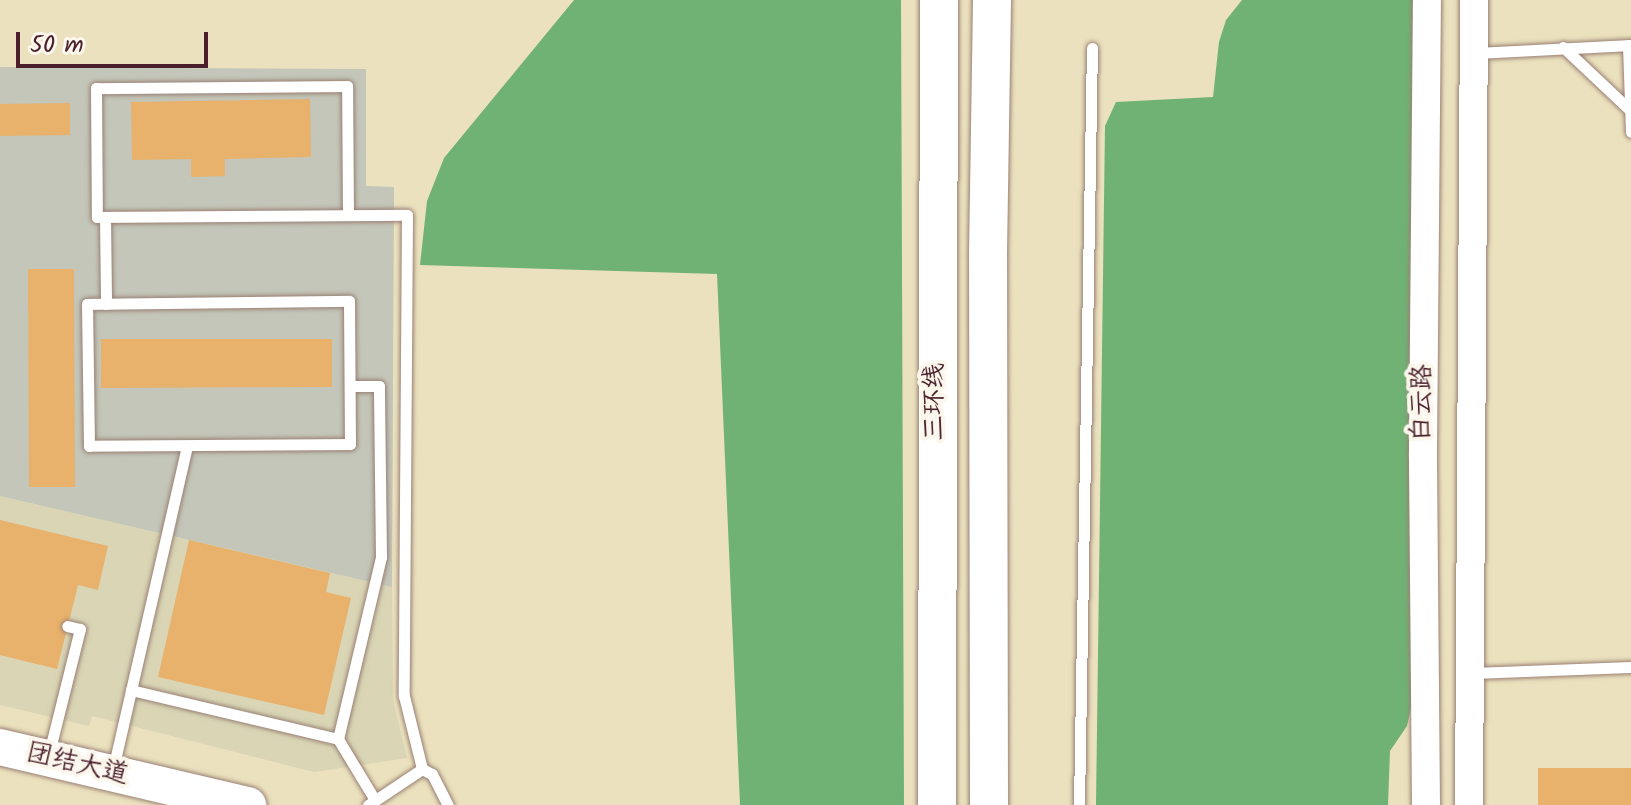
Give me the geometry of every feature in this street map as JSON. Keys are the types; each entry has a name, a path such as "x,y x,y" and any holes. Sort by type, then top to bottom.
{"highway":[{"name":"三环线","path":"937,805 939,0"},
{"path":"989,805 988,255 992,0"}],"main road":[{"name":"团结大道","path":"0,747 248,805"}],"street":[{"name":"白云路","path":"1426,805 1423,452 1427,0"},
{"name":"白云路","path":"1469,805 1474,0"}],"lane":[{"path":"1473,53 1629,45 1631,132"},
{"path":"1563,47 1631,111"},
{"path":"1079,805 1092,48"},
{"path":"348,215 347,86 96,88 97,217 407,215 404,696 422,769 432,774 448,805"},
{"path":"105,217 106,304"},
{"path":"349,301 350,386 350,444 89,446 87,304 349,301"},
{"path":"350,386 379,386 381,557 338,739 372,803 422,769"},
{"path":"112,773 187,446"},
{"path":"48,758 80,629 67,626"},
{"path":"1471,673 1631,667"},
{"path":"131,690 338,739"}],"shaded area":[{"path":"0,67 366,69 366,186 394,187 392,587 0,496"},
{"path":"0,496 392,587 393,700 407,758 314,772 92,716 89,726 0,705"}],"green space":[{"path":"574,0 901,0 904,805 740,805 717,274 420,265 427,201 444,158"},
{"path":"1242,0 1414,0 1413,700 1407,726 1390,751 1388,805 1096,805 1105,126 1116,102 1213,97 1219,42 1226,20"}],"building":[{"path":"310,99 311,157 225,159 225,176 191,177 191,159 132,160 131,102"},
{"path":"70,103 70,135 0,136 0,104"},
{"path":"28,269 74,269 75,487 29,487"},
{"path":"101,339 332,339 332,387 101,388"},
{"path":"0,520 108,546 98,590 78,585 57,669 0,655"},
{"path":"189,540 330,573 326,592 351,598 324,715 158,677"},
{"path":"1538,768 1631,768 1631,805 1538,805"}]}
